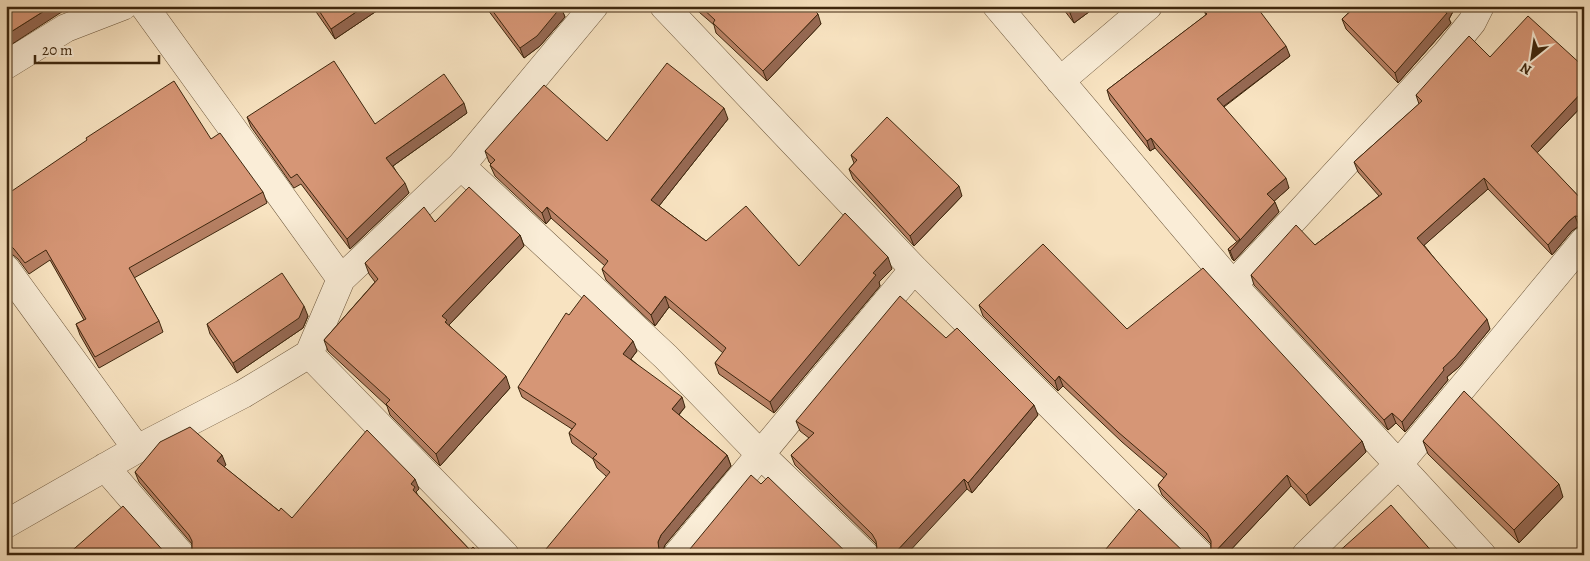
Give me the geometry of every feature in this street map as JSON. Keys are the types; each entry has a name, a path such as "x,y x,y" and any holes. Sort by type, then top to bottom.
{"street":[{"path":"6,65 66,28 123,6"},
{"path":"144,6 341,279"},
{"path":"6,524 137,448 243,394 309,354 341,279 461,166 594,6"},
{"path":"664,6 914,269 1200,555"},
{"path":"997,6 1234,285 1482,555"},
{"path":"1060,81 1148,6"},
{"path":"1234,285 1446,54 1472,22 1480,6"},
{"path":"461,166 666,357 759,453 865,555"},
{"path":"1306,555 1398,465 1584,241"},
{"path":"6,269 137,448"},
{"path":"677,555 759,453 914,269"},
{"path":"309,354 504,555"},
{"path":"105,468 181,555"}],"building":[{"path":"6,6 52,6 6,35"},
{"path":"316,6 365,6 331,29"},
{"path":"489,6 561,7 537,36 520,48"},
{"path":"700,6 810,6 818,14 763,71 713,23 715,20"},
{"path":"1065,6 1079,6 1070,13"},
{"path":"1211,6 1256,6 1286,46 1217,99 1286,178 1267,194 1275,202 1230,251 1228,249 1240,239 1151,138 1147,141 1107,90 1207,14 1204,11"},
{"path":"1356,6 1447,6 1444,11 1447,13 1395,73 1342,19"},
{"path":"1528,16 1584,67 1584,90 1531,146 1584,202 1584,217 1575,216 1548,245 1484,178 1417,238 1487,319 1455,357 1443,368 1444,370 1402,422 1392,413 1384,420 1251,275 1296,225 1315,245 1382,194 1354,162 1422,101 1416,95 1469,36 1490,57"},
{"path":"334,61 375,124 444,74 464,103 386,158 405,183 347,239 297,174 291,178 247,117"},
{"path":"667,63 724,108 651,200 706,241 746,206 799,266 845,213 888,257 873,273 876,275 770,402 715,363 726,348 665,296 651,315 602,269 608,261 547,207 542,213 490,165 495,160 485,151 544,85 607,141"},
{"path":"174,81 211,139 220,133 263,192 129,268 159,321 95,357 76,324 86,319 46,250 25,263 9,244 6,244 6,195 87,140 86,138"},
{"path":"887,117 959,186 910,236 849,169 857,160 851,155"},
{"path":"469,187 520,235 442,316 447,320 445,322 506,376 436,454 386,404 390,400 324,340 378,279 365,263 424,207 435,222"},
{"path":"1043,244 1127,329 1203,268 1362,441 1306,495 1287,475 1212,555 1207,555 1211,549 1211,541 1207,533 1158,485 1167,474 1118,432 1059,376 1055,381 979,305"},
{"path":"282,273 304,306 299,318 233,363 207,324"},
{"path":"584,295 633,341 623,354 682,397 672,409 727,455 661,535 658,542 662,555 541,555 610,472 593,458 597,454 569,433 576,424 518,387 566,313 569,315"},
{"path":"900,296 946,338 957,328 1034,405 968,483 964,479 893,555 873,555 877,548 872,534 791,455 814,433 796,421"},
{"path":"1464,391 1559,484 1514,530 1423,441"},
{"path":"190,427 222,455 217,461 279,511 281,508 292,518 367,430 415,479 411,484 415,487 413,490 470,550 473,547 481,555 199,555 192,549 192,541 189,535 135,472 160,442"},
{"path":"751,475 761,484 768,477 849,555 685,555"},
{"path":"1391,505 1435,555 1335,555"},
{"path":"123,506 167,555 67,555"},
{"path":"1139,509 1187,555 1101,555"}]}
